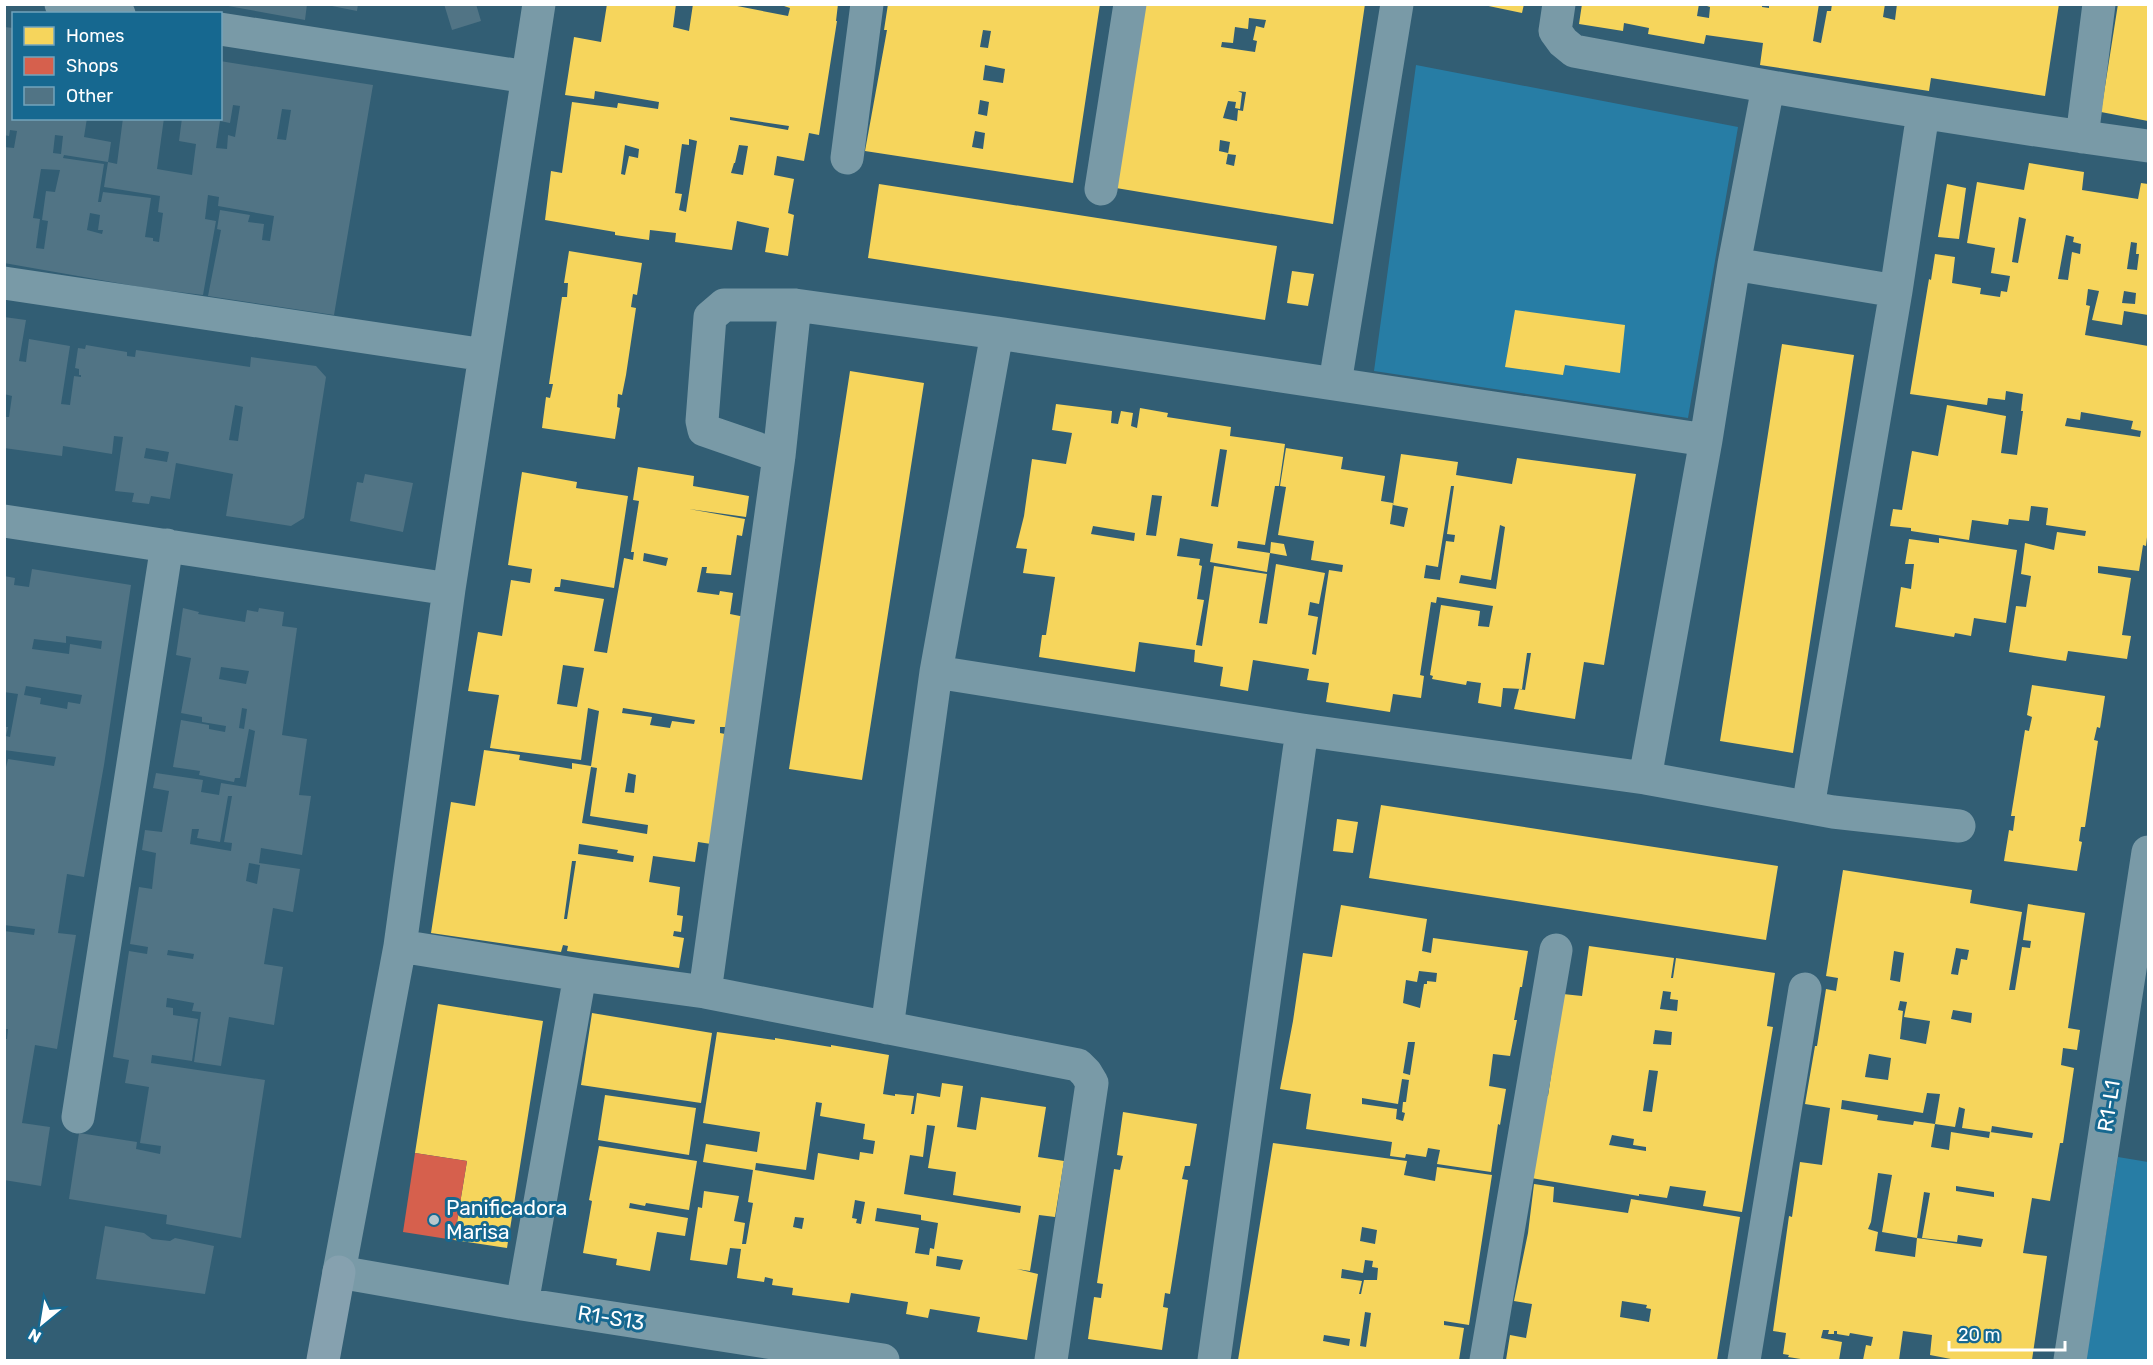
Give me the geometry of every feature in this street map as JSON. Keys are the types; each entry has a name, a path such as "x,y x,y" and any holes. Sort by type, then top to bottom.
{"main road":[{"path":"323,1360 339,1272"}],"street":[{"path":"61,4 107,12"},
{"path":"339,1272 400,946 449,589 538,4"},
{"path":"847,158 867,4"},
{"path":"1101,189 1130,4"},
{"path":"1335,383 1397,4"},
{"path":"1559,4 1555,31 1574,51 1923,113 2148,146"},
{"path":"2082,137 2099,4"},
{"path":"222,29 527,77"},
{"path":"1645,778 1706,440 1734,264 1768,87"},
{"path":"1808,807 1896,291 1923,113"},
{"path":"1734,264 1896,291"},
{"path":"4,283 485,355"},
{"path":"779,456 704,430 702,421 710,317 724,305 795,305 1335,383 1706,440"},
{"path":"705,992 779,456 795,305"},
{"path":"886,1028 936,672 997,333"},
{"path":"4,520 449,589"},
{"path":"78,1117 167,545"},
{"path":"936,672 1302,730 1645,778 1808,807 1959,826"},
{"path":"1214,1360 1302,730"},
{"name":"R1-L1","path":"2070,1360 2137,1008 2148,852"},
{"path":"400,946 580,975 705,992 1078,1065 1092,1083 1051,1360"},
{"path":"1486,1360 1556,950"},
{"path":"522,1304 580,975"},
{"path":"1743,1360 1805,989"},
{"name":"R1-S13","path":"339,1272 522,1304 883,1360"}],"shaded area":[{"path":"1416,65 1738,127 1688,418 1374,371"},
{"path":"2118,1157 2148,1162 2148,1360 2086,1360"}],"building: Homes":[{"path":"607,4 676,4 673,27 689,31 693,4 727,4 788,16 790,8 778,4 838,4 819,135 809,133 804,161 777,156 774,175 794,179 788,213 794,215 788,256 765,252 769,228 737,221 732,250 675,242 676,233 650,230 649,240 545,220 551,171 562,173 572,102 617,108 618,103 658,109 659,102 595,91 594,99 565,95 574,37 601,42","holes":["730,117 789,126 788,130 730,120","689,139 697,141 686,212 679,210 682,194 675,193 682,144 689,145","625,145 639,149 638,158 629,156 625,175 621,174","739,145 748,146 743,175 731,173"]},
{"path":"888,4 1100,4 1073,183 865,151 887,30 884,30","holes":["983,30 991,31 988,48 980,47","985,65 1005,69 1003,83 983,80","980,100 989,102 987,116 978,114","975,131 985,133 983,149 972,147"]},
{"path":"1144,4 1365,4 1333,224 1116,188","holes":["1249,18 1266,20 1264,28 1256,26 1253,40 1257,41 1255,52 1221,47 1222,42 1233,43 1235,27 1248,29","1238,91 1246,92 1243,111 1238,110 1237,121 1223,118 1228,101 1236,102 1235,108 1240,109 1242,93","1220,140 1230,142 1228,154 1236,155 1234,166 1226,164 1228,153 1219,151"]},
{"path":"1479,4 1524,4 1522,13"},
{"path":"1582,4 1699,4 1697,16 1709,18 1710,7 1701,4 1762,4 1762,7 1769,8 1769,4 1819,4 1813,41 1821,43 1827,11 1831,11 1832,4 1885,4 1883,17 1895,20 1897,4 2059,4 2045,96 1931,78 1929,91 1760,65 1763,43 1706,35 1704,44 1648,34 1649,28 1624,23 1623,31 1579,24"},
{"path":"2118,4 2148,4 2148,121 2101,112"},
{"path":"2029,163 2084,172 2082,190 2138,199 2141,183 2148,184 2148,315 2124,311 2122,325 2092,320 2099,291 2088,289 2086,305 2090,306 2085,335 2148,346 2148,528 2146,546 2143,545 2139,571 2098,566 2098,573 2131,578 2122,635 2131,636 2127,659 2068,651 2066,661 2009,652 2016,606 2026,607 2031,576 2021,574 2025,543 2054,550 2057,532 2085,536 2086,531 2046,525 2048,508 2031,506 2029,521 2009,519 2008,525 1972,520 1969,540 1890,526 1893,509 1902,510 1912,451 1938,456 1947,405 2006,416 2001,453 2017,455 2023,394 2006,391 2005,400 1988,398 1987,405 1910,394 1935,254 1955,257 1952,283 1981,288 1980,294 2000,297 2001,291 2007,292 2010,276 1991,273 1995,248 1967,243 1977,182 2024,190","holes":["2019,217 2026,219 2018,263 2012,262","2066,235 2074,237 2073,242 2081,244 2080,254 2072,252 2068,280 2058,279","2131,242 2137,243 2136,254 2139,254 2137,270 2127,269","2124,291 2136,293 2135,304 2122,303","2081,412 2133,421 2131,429 2141,431 2140,437 2065,426 2067,418 2080,420"]},
{"path":"879,184 1277,246 1265,320 868,258"},
{"path":"1947,184 1966,188 1959,239 1938,237"},
{"path":"569,251 642,263 637,295 633,294 631,307 636,308 622,395 618,394 617,407 620,408 615,439 542,428 546,397 550,398 553,384 549,384 562,297 567,297 568,283 564,283"},
{"path":"1292,271 1314,274 1308,306 1287,303"},
{"path":"1515,310 1625,325 1620,373 1565,365 1563,375 1505,367"},
{"path":"1782,344 1854,355 1793,753 1720,741"},
{"path":"850,371 924,383 862,780 789,769"},
{"path":"1056,404 1112,411 1111,423 1118,424 1121,411 1133,413 1131,426 1137,428 1140,408 1168,413 1167,417 1231,427 1230,436 1285,444 1279,486 1275,486 1265,545 1238,541 1237,548 1270,553 1267,572 1210,562 1213,544 1180,538 1177,556 1200,559 1199,565 1202,566 1197,599 1204,600 1196,645 1202,646 1214,566 1267,574 1259,623 1267,624 1276,564 1325,573 1319,604 1310,602 1308,615 1318,617 1312,654 1316,655 1329,570 1342,572 1343,565 1311,560 1314,541 1278,535 1286,487 1280,486 1286,448 1343,457 1341,469 1385,476 1381,501 1393,503 1390,524 1404,527 1408,508 1393,505 1401,454 1458,462 1456,475 1512,484 1517,458 1636,474 1604,665 1584,662 1575,719 1514,709 1519,689 1525,690 1531,653 1527,653 1522,689 1503,688 1501,707 1478,703 1481,683 1467,681 1466,685 1432,679 1433,676 1430,675 1441,605 1480,611 1478,626 1489,627 1493,606 1437,597 1436,603 1431,602 1420,675 1424,676 1421,698 1393,694 1390,712 1326,702 1329,683 1307,680 1309,669 1253,660 1248,691 1220,686 1223,667 1194,662 1195,650 1139,642 1135,672 1039,657 1042,635 1046,635 1055,577 1023,573 1027,549 1016,548 1024,516 1032,459 1066,464 1072,433 1052,430","holes":["1220,449 1227,450 1218,507 1211,506","1451,486 1454,486 1447,534 1455,535 1454,542 1446,541 1440,580 1424,578 1426,565 1438,567","1152,495 1162,496 1156,536 1146,535","1500,525 1505,527 1496,589 1459,583 1461,575 1491,580","1093,526 1135,533 1134,541 1091,534"]},
{"path":"638,467 694,476 693,486 749,496 746,517 689,509 745,519 742,536 737,535 731,575 706,573 707,567 702,567 697,592 719,595 720,591 733,593 730,614 745,617 726,727 720,727 720,733 725,734 711,844 698,842 695,862 653,856 649,882 680,887 677,915 683,916 681,932 674,931 673,936 684,938 679,968 567,951 568,946 563,945 561,952 431,933 451,802 475,806 484,750 520,755 519,760 572,769 572,763 591,766 599,711 588,708 581,760 490,748 499,695 468,691 478,632 502,636 511,580 530,583 532,569 508,565 522,472 577,482 576,488 628,496 614,588 561,579 560,587 555,587 554,591 604,599 594,651 607,653 624,558 633,560 634,552 631,552 639,501 633,500","holes":["644,553 668,558 666,566 643,561","563,665 584,668 577,707 557,704","623,708 695,720 694,724 672,721 670,728 650,725 652,717 622,713","591,767 597,768 590,816 648,825 647,834 582,823","628,773 636,775 634,793 625,792","579,844 618,850 617,853 634,856 633,862 578,854","572,861 576,861 567,919 564,919"]},
{"path":"1939,538 2017,550 2006,623 1974,618 1971,636 1955,633 1954,637 1895,627 1901,587 1911,589 1914,564 1905,564 1909,539 1939,543"},
{"path":"1271,542 1284,544 1287,556 1270,553"},
{"path":"2032,685 2105,696 2100,728 2097,727 2094,740 2098,741 2085,827 2081,827 2079,841 2082,842 2077,871 2004,861 2009,830 2013,831 2015,816 2011,816 2025,730 2029,731 2032,717 2027,715"},
{"path":"1381,805 1778,866 1766,940 1369,878"},
{"path":"1337,819 1358,822 1353,853 1333,851"},
{"path":"1843,870 1972,890 1970,903 2022,912 2009,990 2015,990 2022,947 2030,948 2031,941 2023,940 2028,904 2085,913 2068,1028 2080,1030 2077,1050 2063,1048 2061,1065 2074,1068 2063,1143 2060,1143 2050,1201 2032,1198 2023,1253 2047,1256 2032,1360 1956,1360 1930,1355 1932,1335 1903,1331 1899,1360 1863,1360 1866,1345 1871,1346 1873,1337 1850,1333 1849,1336 1837,1334 1837,1331 1834,1331 1834,1334 1828,1334 1829,1330 1823,1330 1821,1338 1842,1342 1839,1360 1807,1360 1783,1354 1786,1333 1773,1331 1789,1216 1792,1217 1800,1162 1822,1165 1830,1108 1805,1104 1826,989 1836,991 1838,978 1826,976","holes":["1956,948 1969,950 1967,960 1961,959 1958,975 1951,974","1894,951 1904,953 1900,982 1890,980","1900,1001 1907,1002 1904,1017 1930,1021 1926,1044 1900,1039 1903,1011 1898,1010","1953,1010 1972,1013 1971,1023 1951,1019","1869,1054 1891,1058 1888,1080 1865,1077","1927,1093 1940,1094 1935,1124 1914,1121 1913,1125 1877,1120 1878,1115 1841,1109 1842,1100 1923,1113","1959,1107 1965,1109 1962,1128 1991,1132 1992,1126 2033,1133 2032,1138 1990,1132 1989,1138 1951,1132 1949,1150 1931,1147 1935,1124 1955,1127","1878,1173 1892,1175 1882,1232 1917,1238 1915,1257 1875,1251 1878,1232 1868,1229","1956,1186 1994,1192 1994,1197 1956,1191","1924,1192 1930,1193 1922,1238 1957,1242 1958,1235 1983,1239 1981,1247 1917,1238"]},
{"path":"1341,905 1427,919 1422,951 1431,953 1433,938 1528,951 1514,1020 1517,1020 1510,1056 1493,1054 1489,1086 1506,1089 1491,1172 1437,1164 1440,1150 1428,1148 1426,1157 1406,1154 1405,1158 1390,1156 1392,1142 1306,1129 1311,1094 1280,1089 1303,953 1332,957","holes":["1419,971 1437,973 1436,982 1427,981 1427,984 1424,984 1420,1008 1403,1003 1406,980 1417,982","1408,1042 1415,1042 1410,1075 1403,1073","1402,1079 1409,1080 1406,1102 1403,1102 1402,1112 1405,1113 1403,1121 1396,1119 1397,1109 1362,1104 1362,1098 1398,1104"]},
{"path":"1589,946 1674,958 1671,978 1673,978 1676,958 1775,973 1767,1026 1773,1027 1742,1212 1703,1206 1706,1191 1670,1186 1667,1198 1639,1194 1639,1196 1531,1178 1546,1096 1548,1096 1563,994 1582,996","holes":["1663,991 1671,992 1670,999 1678,1000 1677,1011 1660,1009","1655,1030 1672,1032 1671,1045 1653,1044","1649,1070 1658,1071 1652,1112 1643,1111","1612,1135 1634,1139 1633,1145 1646,1147 1646,1151 1609,1145"]},
{"path":"438,1004 543,1021 507,1248 454,1240 467,1161 415,1153"},
{"path":"592,1013 712,1033 701,1103 581,1085"},
{"path":"717,1032 831,1047 831,1045 889,1055 883,1094 914,1096 911,1114 914,1114 917,1093 940,1097 942,1083 963,1086 957,1127 976,1130 981,1097 1046,1107 1038,1157 1064,1161 1055,1217 1039,1215 1030,1271 1017,1269 1038,1274 1027,1340 977,1332 980,1317 930,1309 928,1318 906,1314 908,1302 851,1293 849,1303 792,1295 793,1288 772,1285 773,1279 765,1277 764,1282 737,1278 741,1249 730,1248 727,1265 690,1260 698,1207 702,1208 704,1191 739,1196 734,1221 745,1223 742,1244 746,1244 753,1203 748,1202 753,1170 703,1162 706,1144 757,1152 760,1132 703,1123","holes":["816,1102 822,1103 820,1116 865,1124 863,1139 875,1141 873,1154 860,1152 859,1160 818,1153 814,1180 755,1170 756,1163 806,1170","927,1125 935,1126 928,1168 956,1172 953,1195 1021,1206 1020,1213 904,1194 910,1155 923,1157","855,1200 865,1202 861,1224 856,1223 857,1219 852,1218","877,1208 921,1215 921,1220 938,1223 934,1249 930,1248 929,1255 915,1253 919,1228 875,1221","795,1217 804,1218 802,1229 793,1227","937,1256 963,1260 960,1270 936,1266"]},
{"path":"605,1095 696,1108 689,1155 598,1140"},
{"path":"1123,1112 1197,1124 1190,1166 1185,1166 1182,1179 1188,1180 1170,1294 1165,1293 1163,1307 1168,1308 1162,1350 1088,1339 1094,1297 1101,1298 1103,1284 1097,1283 1114,1169 1120,1170 1123,1156 1117,1155"},
{"path":"1273,1143 1407,1161 1404,1175 1435,1181 1437,1167 1492,1175 1469,1325 1444,1321 1444,1325 1464,1328 1459,1360 1238,1360","holes":["1362,1227 1377,1230 1375,1244 1360,1241","1365,1260 1373,1261 1372,1267 1378,1268 1377,1280 1364,1280 1361,1294 1359,1294 1362,1281 1341,1278 1342,1269 1363,1273","1365,1312 1371,1313 1366,1347 1360,1346","1324,1335 1350,1339 1349,1346 1323,1341"]},
{"path":"599,1146 697,1161 689,1210 646,1203 645,1206 630,1203 629,1208 688,1218 685,1236 657,1232 650,1271 616,1265 617,1259 583,1253 592,1201 589,1200"},
{"path":"1534,1184 1554,1187 1553,1202 1628,1213 1631,1199 1740,1217 1717,1360 1506,1360 1510,1335 1526,1338 1532,1304 1514,1301 1528,1233","holes":["1622,1301 1647,1305 1646,1308 1651,1309 1649,1322 1620,1317"]}],"building: Shops":[{"path":"415,1153 467,1161 454,1240 403,1232"}],"building: Other":[{"path":"217,4 307,4 305,20"},
{"path":"322,4 358,4 357,11"},
{"path":"444,4 476,4 481,21 452,30"},
{"path":"4,27 12,28 12,120 87,120 84,137 111,142 108,162 117,164 123,120 164,120 157,169 192,175 196,144 179,141 182,120 222,120 222,61 373,85 334,315 208,296 221,230 217,229 220,210 250,215 248,222 264,224 262,240 270,241 274,216 218,206 219,197 208,195 205,219 216,221 203,295 146,288 4,263 4,147 14,148 17,131 10,130 9,136 4,135","holes":["233,105 240,106 235,137 228,135 227,149 216,148 220,121 230,123","282,109 291,110 286,140 277,139","55,135 63,136 61,154 53,153","64,155 108,162 104,187 160,196 158,212 163,213 159,242 145,237 151,198 103,192 101,202 98,202 104,164 63,158","41,169 60,170 55,192 46,191 42,220 48,221 44,249 36,248 40,219 33,218","90,213 100,215 98,230 103,230 102,234 87,230"]},
{"path":"4,317 26,320 19,361 26,362 29,339 70,346 61,404 70,405 74,376 81,377 79,369 75,368 78,348 85,349 86,345 127,352 127,356 135,357 136,350 250,367 251,357 316,366 326,377 304,518 291,526 226,516 233,474 176,463 170,499 151,496 149,504 132,502 134,493 115,491 123,437 114,436 112,454 63,446 62,456 4,448 4,417 9,417 12,396 4,394","holes":["235,405 243,407 238,441 229,440","146,448 169,452 167,462 144,458"]},
{"path":"365,474 413,483 403,532 350,521 357,482 363,483"},
{"path":"32,569 131,585 104,765 84,877 67,874 58,933 76,935 57,1049 35,1045 22,1123 50,1127 41,1186 4,1180 4,1039 7,1039 8,1029 4,1029 6,974 4,973 4,931 34,935 35,929 4,925 4,775 8,759 54,766 56,757 4,750 4,727 8,727 6,736 10,737 18,694 4,692 4,576 15,578 14,585 29,587","holes":["66,636 102,641 101,649 70,644 69,654 32,649 34,639 66,643","26,686 82,695 80,704 68,702 67,709 40,704 41,698 24,695"]},
{"path":"183,608 199,612 198,614 245,622 247,610 258,612 259,608 284,612 282,626 297,628 282,735 307,739 299,795 311,796 302,855 261,848 259,863 300,869 293,912 273,908 264,964 283,967 274,1025 229,1017 221,1066 194,1062 201,1012 192,1011 194,1003 167,998 166,1007 173,1008 173,1015 198,1019 192,1061 152,1055 151,1063 265,1080 241,1238 166,1224 167,1215 69,1199 79,1133 137,1142 136,1149 160,1154 161,1146 140,1143 149,1087 125,1083 129,1060 113,1057 129,951 147,954 148,947 130,944 139,887 152,889 156,853 142,850 145,830 162,832 169,791 153,788 156,773 203,780 201,792 219,795 221,783 246,787 255,731 249,729 240,778 235,778 234,782 199,775 200,771 173,767 181,720 209,725 209,729 225,732 226,726 202,722 202,717 181,713 191,658 176,655","holes":["221,667 249,671 246,684 219,679","242,708 247,709 244,729 239,728","228,796 232,796 224,842 232,843 231,851 190,844 192,829 199,829 197,838 220,842","249,863 260,865 257,884 246,881","168,950 194,954 193,959 167,955"]},
{"path":"105,1226 144,1233 152,1239 170,1241 175,1238 214,1246 205,1294 96,1279"}],"place":[{"name":"Panificadora Marisa","path":"434,1220"}]}
